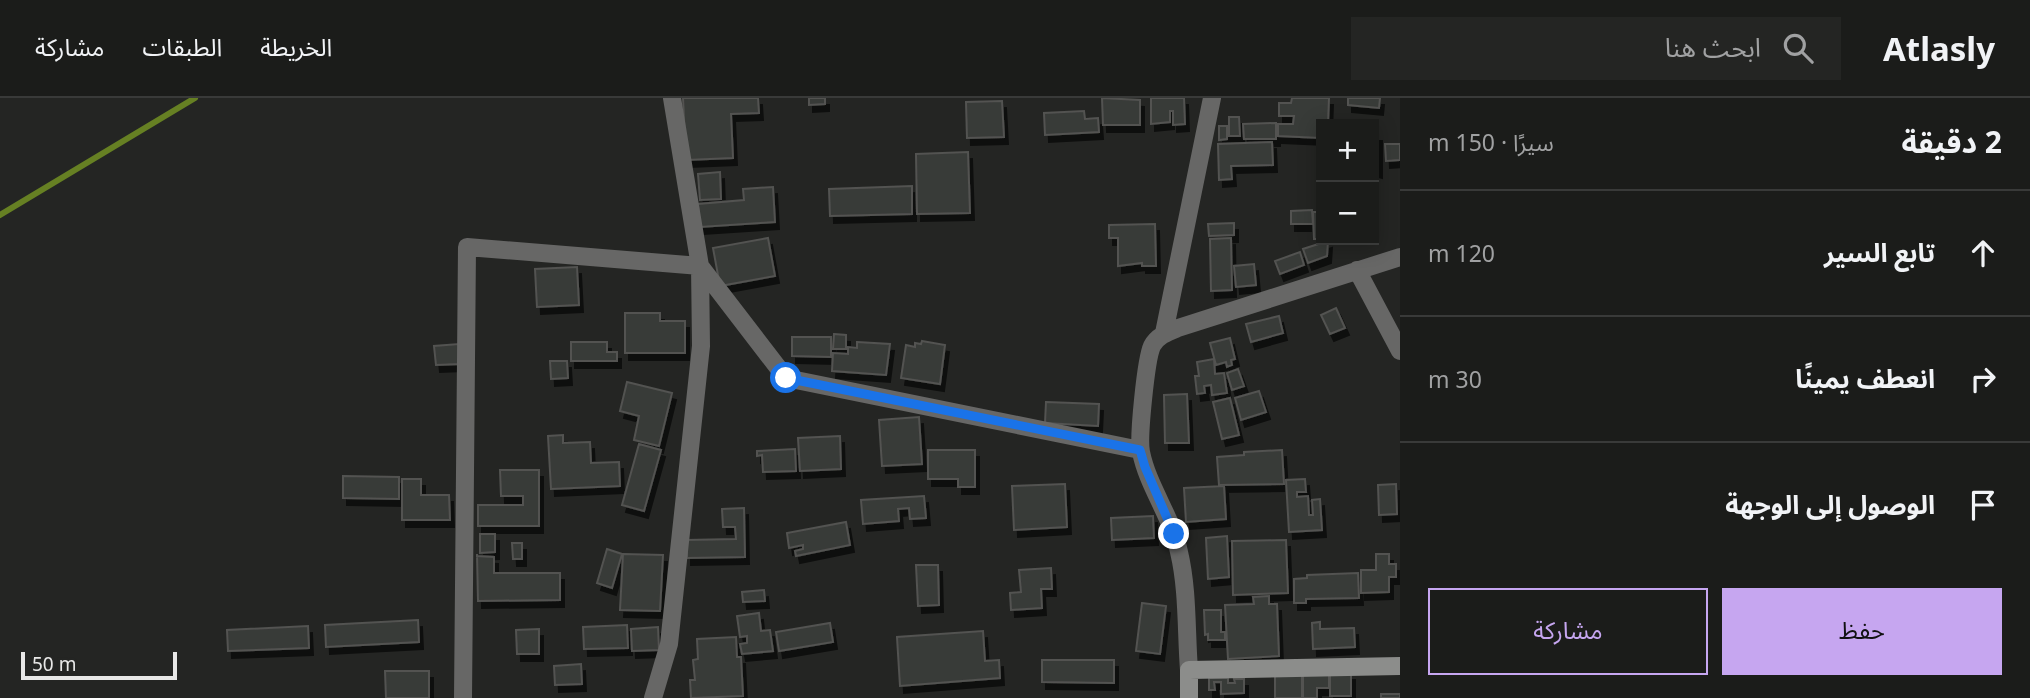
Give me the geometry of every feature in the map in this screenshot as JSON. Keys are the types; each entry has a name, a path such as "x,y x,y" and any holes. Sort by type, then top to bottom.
{"street":[{"path":"653,698 671,631 701,346 700,266 672,98"},
{"path":"1164,333 1212,98"},
{"path":"463,698 467,247 700,266 786,378 1140,450"},
{"path":"1189,698 1184,586 1179,551 1140,450 1147,363 1152,344 1164,333 1400,257"},
{"path":"1357,270 1400,351"},
{"path":"1189,670 1400,666"}],"building":[{"path":"683,98 758,98 759,113 731,114 733,158 686,160"},
{"path":"809,98 825,98 825,104 809,105"},
{"path":"1102,98 1140,100 1140,125 1103,125"},
{"path":"1151,98 1184,98 1185,124 1173,125 1173,111 1170,111 1170,122 1151,124"},
{"path":"1292,98 1329,98 1328,119 1316,119 1316,138 1278,136 1278,124 1293,124 1294,116 1279,116 1279,103 1291,103"},
{"path":"1348,98 1380,98 1379,108 1348,105"},
{"path":"1002,101 1004,137 967,138 966,102"},
{"path":"1084,111 1085,119 1098,118 1099,132 1045,135 1044,113"},
{"path":"1229,117 1239,117 1240,136 1229,136"},
{"path":"1276,123 1276,139 1244,139 1243,124"},
{"path":"1219,126 1227,126 1227,139 1219,140"},
{"path":"1272,142 1273,165 1231,166 1232,179 1219,180 1218,144"},
{"path":"1385,144 1400,144 1400,160 1386,161"},
{"path":"968,152 970,213 917,214 916,154"},
{"path":"720,172 721,199 700,200 698,174"},
{"path":"912,186 912,214 830,216 829,189"},
{"path":"773,187 775,222 700,227 698,204 744,200 743,189"},
{"path":"1312,210 1313,224 1291,224 1291,211"},
{"path":"1313,212 1316,212 1316,239"},
{"path":"1234,223 1234,235 1209,236 1208,224"},
{"path":"1155,224 1156,266 1142,266 1142,263 1118,266 1118,238 1109,238 1109,225"},
{"path":"768,238 775,276 720,286 713,248"},
{"path":"1231,238 1232,290 1211,291 1210,239"},
{"path":"1328,245 1327,256 1308,263 1303,249"},
{"path":"1300,252 1304,265 1280,274 1275,261"},
{"path":"1254,264 1256,285 1236,287 1234,266"},
{"path":"577,267 579,305 537,307 535,269"},
{"path":"1336,308 1345,328 1330,334 1321,315"},
{"path":"625,313 660,313 660,321 685,321 685,353 625,353"},
{"path":"1279,316 1283,333 1251,342 1246,324"},
{"path":"834,334 846,335 846,349 833,349"},
{"path":"792,337 831,337 831,357 792,356"},
{"path":"1230,338 1235,359 1231,360 1232,365 1227,367 1226,362 1216,365 1210,343"},
{"path":"922,341 945,345 940,384 901,378 906,345 915,347 915,343 921,344"},
{"path":"571,342 607,342 607,352 617,352 617,361 571,361"},
{"path":"857,342 890,344 886,375 832,371 833,353 848,354 848,347 857,348"},
{"path":"459,344 460,364 436,365 434,346"},
{"path":"1214,359 1215,374 1224,373 1227,393 1212,395 1211,385 1204,386 1205,393 1197,394 1197,362"},
{"path":"550,361 567,361 568,378 551,379"},
{"path":"1238,369 1244,386 1232,390 1227,373"},
{"path":"627,382 672,393 659,446 634,440 639,416 620,411"},
{"path":"1259,391 1266,412 1241,420 1235,398"},
{"path":"1187,394 1189,443 1165,443 1164,395"},
{"path":"1230,398 1239,435 1222,439 1213,402"},
{"path":"1046,402 1099,404 1098,426 1045,423"},
{"path":"919,417 922,464 882,466 879,420"},
{"path":"563,435 563,443 590,442 591,463 619,462 620,486 551,489 548,436"},
{"path":"840,436 841,469 800,471 798,438"},
{"path":"639,444 661,450 644,511 622,505"},
{"path":"795,449 796,471 763,472 762,455 757,456 757,451"},
{"path":"928,450 975,450 975,487 958,487 958,479 928,479"},
{"path":"1282,450 1284,484 1219,485 1217,457"},
{"path":"500,470 539,470 539,526 478,526 478,505 523,505 523,496 501,496"},
{"path":"343,476 399,477 399,499 343,498"},
{"path":"402,479 421,479 421,495 449,495 450,520 402,520"},
{"path":"1305,479 1306,492 1297,492 1297,497 1308,496 1309,515 1313,515 1312,500 1320,499 1322,530 1289,532 1286,480"},
{"path":"1065,484 1067,527 1014,530 1012,486"},
{"path":"1396,484 1397,514 1379,515 1378,485"},
{"path":"1224,486 1226,519 1186,522 1184,488"},
{"path":"924,496 926,518 910,519 909,508 898,509 899,521 863,524 861,500"},
{"path":"744,508 745,557 687,558 687,540 736,539 735,527 723,527 722,509"},
{"path":"1153,516 1154,538 1112,540 1111,518"},
{"path":"846,522 850,545 796,556 795,551 803,549 803,545 789,548 787,533"},
{"path":"480,534 495,534 495,552 480,553"},
{"path":"1227,536 1229,577 1208,579 1206,538"},
{"path":"1286,540 1288,593 1233,595 1232,541"},
{"path":"512,543 522,543 522,559 513,559"},
{"path":"607,549 622,554 612,588 597,583"},
{"path":"623,554 663,555 660,611 620,610"},
{"path":"1376,554 1389,554 1389,564 1396,564 1396,577 1389,577 1389,592 1361,593 1361,570 1376,570"},
{"path":"477,556 494,557 494,573 560,573 560,600 478,601"},
{"path":"916,565 938,565 939,605 918,606"},
{"path":"1051,568 1052,589 1041,589 1042,608 1011,610 1010,593 1021,592 1019,570"},
{"path":"1358,573 1359,598 1306,599 1306,603 1294,603 1294,579 1307,578 1307,575"},
{"path":"764,590 765,601 743,602 742,592"},
{"path":"1269,596 1269,604 1277,604 1279,656 1228,659 1225,605 1254,604 1253,597"},
{"path":"1142,603 1166,606 1160,654 1136,651"},
{"path":"1204,610 1221,610 1221,632 1225,632 1225,640 1208,640 1208,634 1205,635"},
{"path":"759,613 761,631 770,630 773,651 742,654 740,644 747,643 747,636 740,637 737,616"},
{"path":"418,620 419,642 326,647 325,625"},
{"path":"1320,622 1320,629 1354,628 1355,647 1313,649 1312,623"},
{"path":"830,623 833,642 779,651 776,632"},
{"path":"627,625 628,648 584,649 583,627"},
{"path":"308,626 309,648 228,651 227,630"},
{"path":"658,627 659,650 632,651 631,629"},
{"path":"539,629 539,654 517,654 516,630"},
{"path":"983,631 985,661 999,660 1000,678 900,686 897,637"},
{"path":"736,637 737,657 741,657 743,696 691,698 690,680 695,680 693,660 698,659 697,639"},
{"path":"1042,660 1114,660 1114,683 1042,682"},
{"path":"581,664 582,684 555,685 554,666"},
{"path":"385,671 429,671 429,698 386,698"},
{"path":"1302,673 1302,698 1275,698 1275,676"},
{"path":"1330,673 1351,673 1351,696 1330,696"},
{"path":"1303,674 1329,674 1329,688 1317,688 1317,698 1303,698"},
{"path":"1209,678 1228,678 1228,683 1235,683 1234,679 1244,679 1244,693 1221,694 1221,682 1214,682 1215,690 1209,690"},
{"path":"1381,694 1400,694 1400,698 1381,698"}],"waterway":[{"path":"0,215 195,98"}],"route":[{"path":"786,378 1140,450 1174,534"}]}
